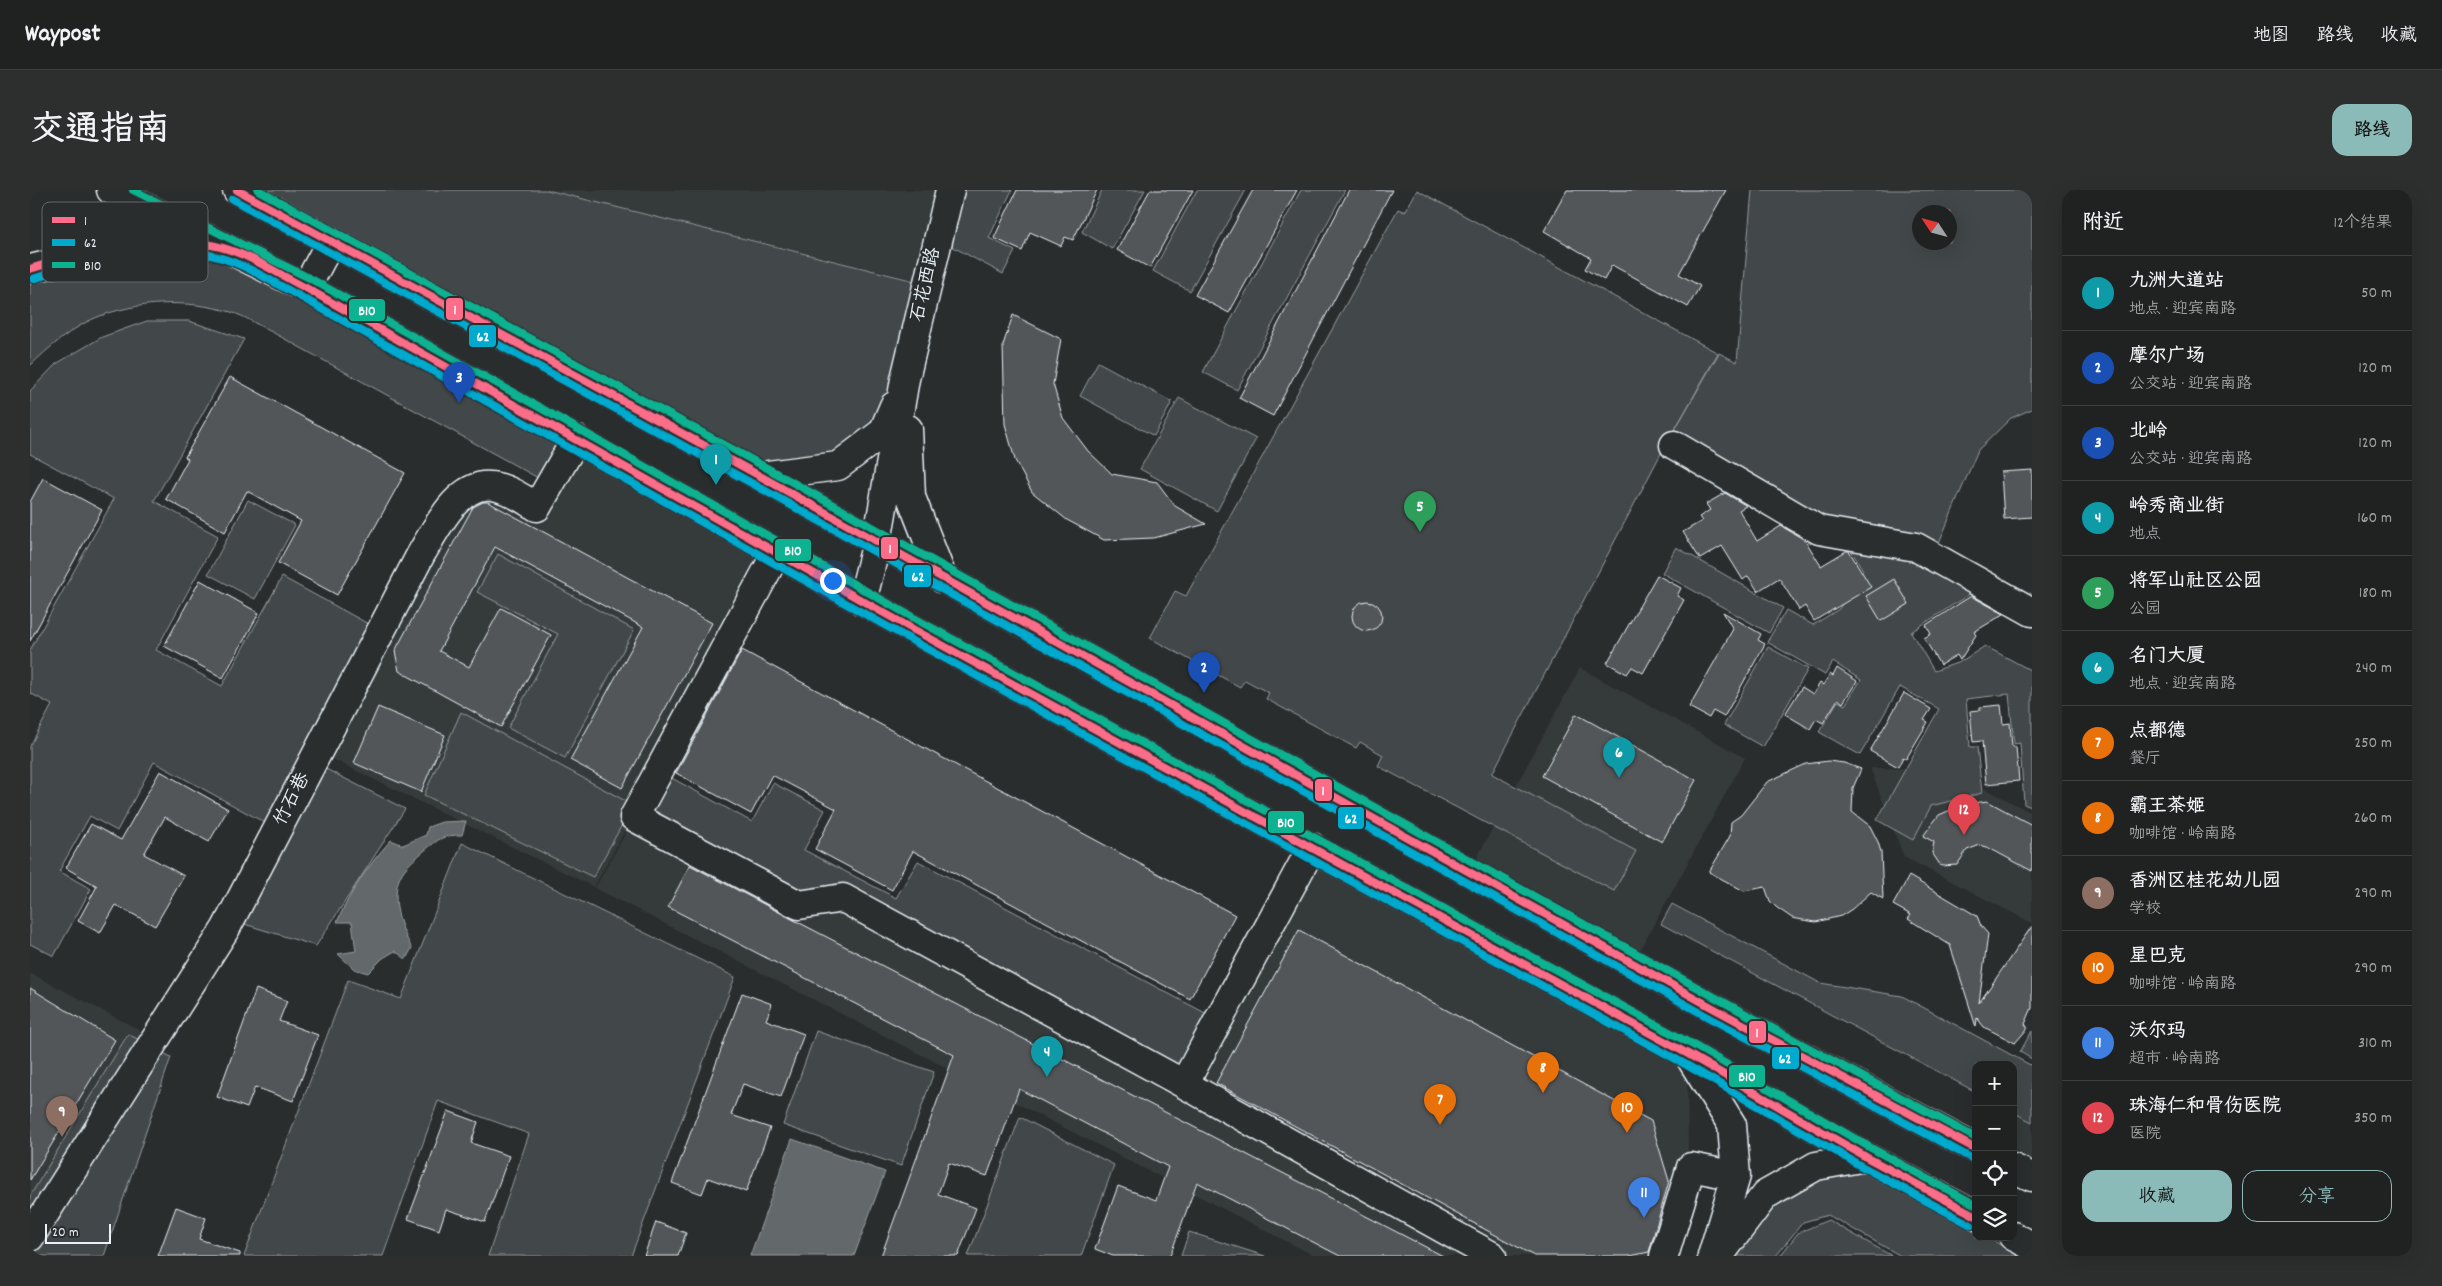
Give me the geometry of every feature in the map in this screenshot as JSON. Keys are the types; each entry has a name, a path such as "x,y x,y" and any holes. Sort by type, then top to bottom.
{"main road":[{"path":"111,190 134,202"},
{"path":"237,190 263,199 331,241 760,476 1712,1008 1892,1106 1972,1146"},
{"name":"石花西路","path":"905,379 950,190"},
{"path":"208,240 306,288 862,601 1688,1054 1866,1157 1972,1214"},
{"path":"306,288 331,241"},
{"path":"208,244 220,246"},
{"path":"30,270 42,266"},
{"path":"760,476 838,466 884,432 905,379"},
{"path":"862,601 877,542 905,379"},
{"path":"905,379 911,497 943,579"},
{"name":"竹石巷","path":"30,1237 226,928 421,554 444,516 461,497 474,488 490,485 505,489 537,507 576,439"},
{"path":"1674,445 1819,530 1916,547 2032,612"},
{"path":"777,552 634,817 799,905 843,898 1184,1084 1492,1256"},
{"path":"1184,1084 1312,847"},
{"path":"1688,1054 1732,1125 1736,1176 1712,1256"},
{"path":"1719,1256 1765,1195 1816,1166 1866,1157"},
{"path":"1664,1256 1691,1167 1736,1176"},
{"path":"2017,1170 2032,1177"},
{"path":"2017,1238 2032,1246"}],"shaded area":[{"path":"256,190 547,190 927,284 882,431 837,465 759,474"},
{"path":"549,190 945,190 924,282"},
{"path":"956,190 1012,190 989,238 1015,251 1003,274 944,242"},
{"path":"1102,190 1145,190 1112,249 1082,232"},
{"path":"1197,190 1246,190 1190,291 1153,271"},
{"path":"1301,190 1345,190 1237,390 1203,372"},
{"path":"1417,190 1718,353 1670,438 1719,353 1737,362 1752,190 2032,190 2032,409 2011,418 1978,450 1933,557 1819,530 1667,442 1492,774 1636,851 1614,891 1378,766 1383,755 1360,742 1356,748 1266,699 1269,693 1245,680 1240,687 1150,638 1175,591 1186,596 1398,209 1405,212"},
{"path":"208,253 219,253 564,442 540,479 247,319 231,312 197,305 145,305 111,312 78,327 30,366 30,280 42,277 42,282 208,282"},
{"path":"147,321 189,321 244,339 154,501 218,536 156,650 222,686 282,577 372,626 269,825 154,762 117,831 90,816 59,871 91,889 54,956 30,944 30,746 52,705 30,693 30,650 114,499 30,454 30,391 56,364 102,337"},
{"path":"1098,362 1172,402 1154,436 1080,396"},
{"path":"1179,398 1256,439 1217,511 1140,469"},
{"path":"577,441 776,553 594,887 320,753 474,490 537,508"},
{"path":"248,500 295,525 255,599 208,574"},
{"path":"1844,539 1914,551 1979,588 1911,632 1934,671 1960,662 1985,646 2032,671 2032,808 2024,804 2020,743 2014,744 2009,694 1966,699 1970,747 1977,747 1982,793 1931,806 1913,840 1877,820 1939,709 1900,687 1860,755 1819,732 1838,701 1845,705 1861,680 1833,662 1825,675 1767,642 1786,610 1813,625 1839,609 1863,570"},
{"path":"1676,547 1783,608 1769,633 1662,573"},
{"path":"498,554 634,630 565,758 508,728 558,634 477,592"},
{"path":"1768,647 1808,669 1763,747 1724,725"},
{"path":"1580,668 1745,758 1633,963 1469,872"},
{"path":"461,712 633,805 593,877 424,795"},
{"path":"322,767 405,809 316,946 241,923"},
{"path":"1870,768 1949,770 2032,813 2032,923 1904,857"},
{"path":"668,776 752,822 773,783 825,810 804,850 896,898 918,861 1209,1015 1178,1074 841,889 799,895 647,814"},
{"path":"633,820 843,901 1482,1256 1315,1256 595,888"},
{"path":"466,821 462,835 445,837 437,841 410,863 400,877 396,895 398,914 412,948 406,959 395,951 383,958 368,973 354,969 338,954 356,951 352,922 337,922 354,889 375,859 391,840 403,845 426,835 428,827 442,822"},
{"path":"462,843 735,977 631,1256 488,1256 529,1134 438,1101 383,1256 244,1256 348,980 401,999"},
{"path":"1312,851 1687,1056 1688,1167 1662,1256 1496,1256 1185,1083"},
{"path":"1672,904 1820,983 1902,996 2032,1066 2032,1122 2017,1114 2017,1061 1972,1061 1972,1090 1661,924"},
{"path":"30,973 157,1039 30,1236"},
{"path":"816,1031 934,1072 901,1166 783,1125"},
{"path":"2032,1031 2032,1059 2020,1052"},
{"path":"128,1034 171,1057 104,1256 30,1256 30,1196"},
{"path":"2032,1062 2032,1177 2017,1169 2017,1090"},
{"path":"1020,1117 1114,1165 1081,1256 968,1256"},
{"path":"792,1139 885,1172 854,1256 750,1256"},
{"path":"1865,1165 1972,1229 1972,1241 1994,1241 2019,1256 1901,1256 1828,1215 1803,1222 1776,1256 1729,1256 1771,1204 1819,1176"},
{"path":"1828,1220 1892,1256 1780,1256 1798,1233"},
{"path":"1189,1232 1265,1256 1181,1256"}],"building":[{"path":"1017,190 1097,190 1073,240 1065,237 1061,246 1030,232 1022,251 994,238"},
{"path":"1150,190 1193,190 1150,268 1117,250"},
{"path":"1253,190 1297,190 1229,313 1195,295"},
{"path":"1349,190 1392,190 1273,416 1239,398"},
{"path":"1567,190 1726,190 1679,274 1700,286 1688,307 1612,265 1604,280 1585,269 1591,258 1544,231"},
{"path":"1013,315 1061,339 1053,384 1063,418 1088,451 1112,474 1157,482 1175,506 1206,524 1154,538 1104,540 1067,520 1032,492 1015,460 1005,424 1003,345"},
{"path":"230,377 405,473 337,595 278,563 301,521 247,491 225,532 166,499 188,459 185,457"},
{"path":"2032,470 2032,517 2004,519 2001,472"},
{"path":"43,478 102,510 30,641 30,502"},
{"path":"1725,493 1746,506 1739,510 1757,541 1781,526 1805,540 1821,566 1849,551 1871,587 1814,621 1805,606 1799,610 1779,578 1758,591 1748,576 1743,580 1722,546 1700,559 1683,532 1702,521 1699,517 1710,510 1706,504"},
{"path":"483,502 488,502 712,623 622,788 570,760 643,627 495,547 439,651 469,667 501,608 551,635 501,727 399,671 395,651 473,507"},
{"path":"1657,575 1681,588 1677,596 1684,600 1643,673 1632,667 1627,674 1607,663"},
{"path":"1894,579 1909,604 1881,621 1866,596"},
{"path":"200,580 259,613 223,678 164,646"},
{"path":"1971,596 2004,614 1974,632 1976,635 1960,660 1957,655 1940,665 1924,638 1931,634 1926,625"},
{"path":"1367,601 1378,605 1382,616 1378,627 1367,631 1356,627 1352,616 1356,605"},
{"path":"1723,612 1761,634 1758,640 1765,644 1724,717 1713,711 1709,718 1689,707 1733,629"},
{"path":"742,650 1235,915 1190,999 913,851 892,890 815,849 836,809 772,775 751,814 676,773"},
{"path":"1837,668 1857,681 1843,703 1838,699 1823,723 1816,719 1810,729 1785,714 1802,687 1813,694 1820,683 1823,685 1830,674 1833,676"},
{"path":"1904,693 1931,709 1924,720 1928,722 1906,759 1903,757 1898,767 1870,751"},
{"path":"2001,705 2003,724 2010,723 2012,747 2016,747 2019,781 1986,784 1982,741 1973,742 1970,711 1980,710 1980,707"},
{"path":"378,707 445,735 421,792 354,763"},
{"path":"1576,714 1696,780 1662,842 1542,776"},
{"path":"1828,761 1844,763 1861,769 1853,788 1852,812 1870,826 1878,842 1881,852 1883,899 1871,892 1841,916 1816,922 1803,920 1792,918 1776,907 1770,901 1765,887 1744,891 1709,872 1730,836 1731,822 1741,815 1767,782 1806,764"},
{"path":"160,771 228,809 209,842 165,817 144,854 184,876 155,926 116,905 100,933 78,921 97,886 66,868 91,824 121,840"},
{"path":"1987,801 2032,825 2032,871 1980,845 1967,850 1957,865 1941,866 1932,853 1934,842 1923,836 1939,815 1962,805"},
{"path":"690,865 1443,1256 1340,1256 1197,1182 1170,1256 1113,1256 1095,1249 1118,1186 1156,1200 1168,1167 1019,1089 987,1176 949,1163 938,1194 976,1208 958,1256 881,1256 954,1055 668,907"},
{"path":"1909,876 1977,916 1981,926 1988,934 1979,1003 2032,926 2032,1008 2025,1024 2028,1028 2015,1043 1984,1027 1977,1018 1976,1027 1950,945 1908,919 1911,915 1893,905"},
{"path":"1299,930 1651,1121 1669,1181 1649,1252 1630,1256 1534,1256 1216,1083"},
{"path":"30,988 115,1040 30,1180"},
{"path":"256,989 287,1001 279,1021 318,1035 293,1101 255,1087 247,1108 217,1097"},
{"path":"742,993 772,1004 766,1020 804,1034 781,1097 743,1084 731,1115 770,1128 746,1192 708,1178 702,1194 672,1183"},
{"path":"448,1111 478,1122 471,1143 509,1156 485,1222 446,1209 439,1230 408,1219"},
{"path":"176,1207 206,1218 199,1239 240,1253 240,1256 158,1256"},
{"path":"656,1222 686,1233 678,1256 644,1256"}],"transit line":[{"name":"B10","path":"133,190 157,202"},
{"name":"1","path":"237,190 760,476 1713,1008 1972,1147"},
{"name":"B10","path":"258,190 765,467 1718,999 1972,1136"},
{"name":"62","path":"232,199 755,485 1708,1017 1971,1158"},
{"name":"B10","path":"208,228 311,279 914,618 1693,1045 1871,1148 1972,1203"},
{"name":"1","path":"208,245 231,250 306,288 909,627 1688,1054 1866,1157 1972,1214"},
{"name":"62","path":"208,255 229,260 250,269 301,297 904,636 1683,1063 1861,1166 1971,1225"},
{"name":"1","path":"30,269 42,266"},
{"name":"62","path":"33,279 42,276"}],"place":[{"name":"北岭","path":"459,403"},
{"name":"九洲大道站","path":"716,485"},
{"name":"将军山社区公园","path":"1420,532"},
{"name":"摩尔广场","path":"1204,693"},
{"name":"名门大厦","path":"1619,778"},
{"name":"珠海仁和骨伤医院","path":"1964,835"},
{"name":"岭秀商业街","path":"1047,1077"},
{"name":"霸王茶姬","path":"1543,1093"},
{"name":"点都德","path":"1440,1125"},
{"name":"星巴克","path":"1627,1133"},
{"name":"香洲区桂花幼儿园","path":"62,1137"},
{"name":"沃尔玛","path":"1644,1218"}]}
